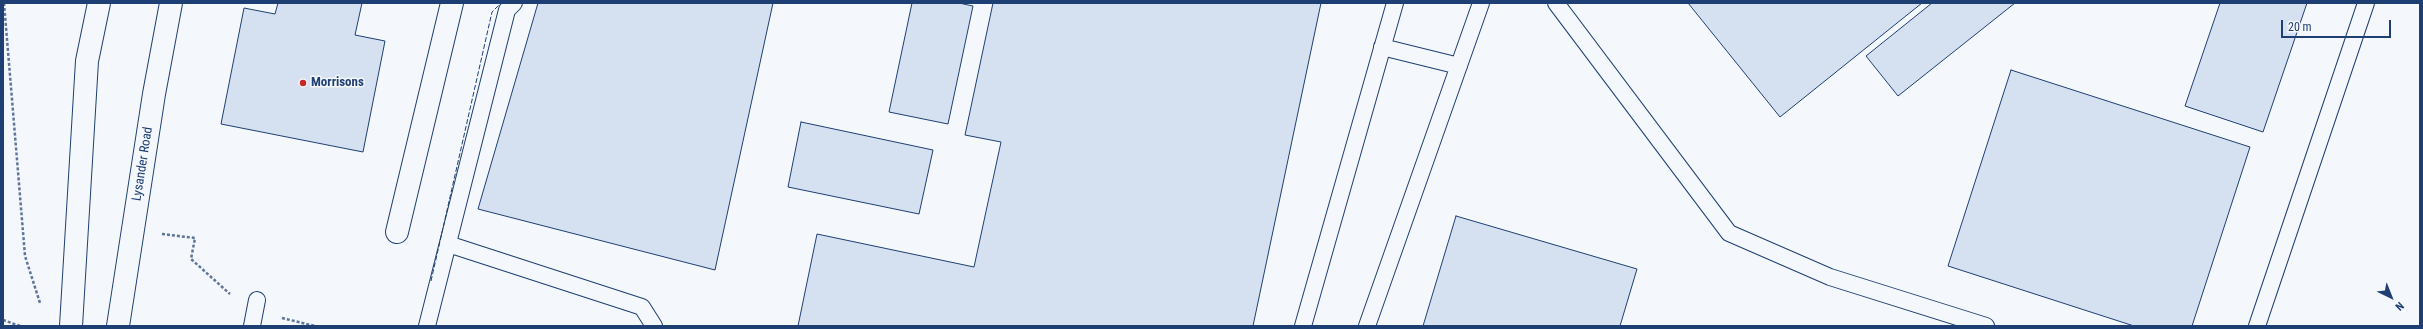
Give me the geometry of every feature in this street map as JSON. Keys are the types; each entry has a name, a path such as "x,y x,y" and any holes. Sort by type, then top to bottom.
{"main road":[{"path":"71,326 87,61 99,3"},
{"name":"Lysander Road","path":"118,326 154,94 171,3"},
{"path":"397,232 452,3"}],"lane":[{"path":"427,326 507,10 514,3"},
{"path":"1302,326 1395,3"},
{"path":"1367,326 1481,3"},
{"path":"1556,3 1729,233 1830,277 1986,326"},
{"path":"2257,326 2366,3"},
{"path":"1382,47 1459,66"},
{"path":"448,244 642,307 654,326"},
{"path":"252,326 257,300"}],"path":[{"path":"4,3 26,256 41,305"},
{"path":"155,233 195,238 191,259 232,296"},
{"path":"280,318 315,326"},
{"path":"3,320 20,326"}],"building":[{"name":"Morrisons","path":"278,3 362,3 355,35 385,41 363,152 221,124 244,8 275,14"},
{"path":"538,3 773,3 715,270 478,209"},
{"path":"912,3 959,3 973,6 948,124 889,112"},
{"path":"993,3 1321,3 1253,326 798,326 817,234 974,267 1001,142 965,135"},
{"path":"1688,3 1922,3 1780,117"},
{"path":"1932,3 2015,3 1898,96 1866,56"},
{"path":"2220,3 2307,3 2263,132 2185,106"},
{"path":"2011,70 2250,147 2192,326 2134,326 1948,266"},
{"path":"801,122 933,150 919,214 788,187"},
{"path":"1456,216 1637,269 1620,326 1423,326"}],"fence":[{"path":"431,281 492,12 501,3"}],"place":[{"name":"Morrisons","path":"303,83"}]}
